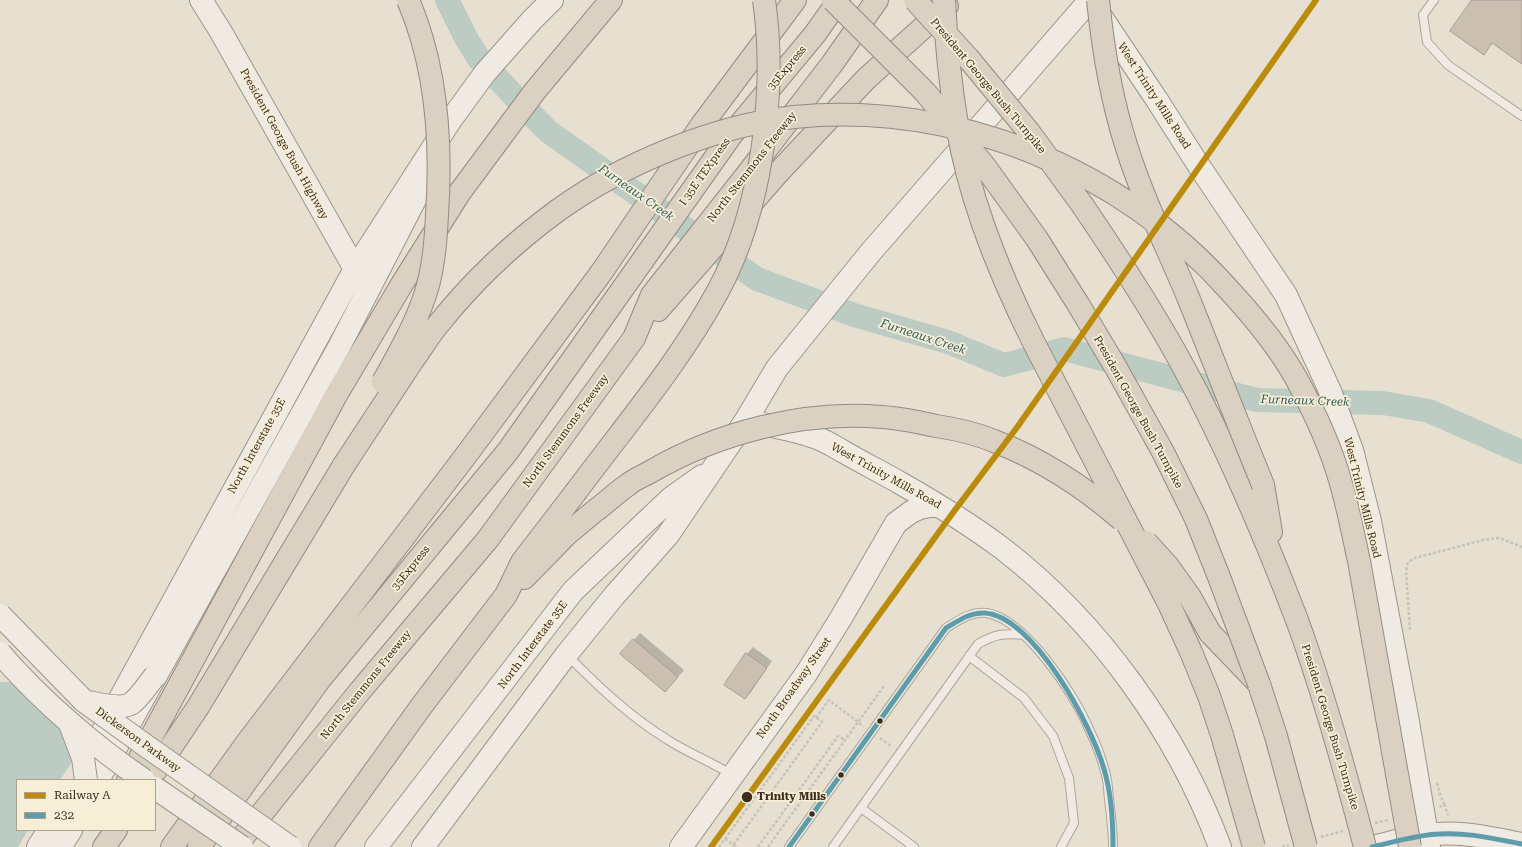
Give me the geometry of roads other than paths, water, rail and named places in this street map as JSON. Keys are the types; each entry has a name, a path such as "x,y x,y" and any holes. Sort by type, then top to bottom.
{"highway":[{"path":"344,465 370,407 403,347 426,291 432,266 436,236 438,200 439,156 437,120 430,74 422,42 408,0"},
{"path":"129,779 335,398 402,284 460,192 535,91 611,0"},
{"path":"506,595 522,562 659,382 692,335 718,290 734,256 745,226 754,192 764,130 769,62 764,0"},
{"path":"172,847 246,744 464,458 601,273 701,126 795,0"},
{"name":"President George Bush Turnpike","path":"833,0 925,92 986,168 1037,239 1115,366 1162,452 1196,519 1259,684 1276,736 1306,847"},
{"name":"35Express","path":"732,134 815,34 838,0"},
{"name":"North Stemmons Freeway","path":"235,847 360,691 488,539 634,338 658,298 745,178 832,64 877,0"},
{"name":"President George Bush Turnpike","path":"915,0 968,58 1029,132 1083,206 1117,256 1159,324 1208,413 1250,503 1276,567 1317,678 1334,730 1365,847"},
{"path":"944,0 950,75 957,125 968,174 982,221 997,263 1015,305 1169,604 1191,652 1209,696 1220,729 1254,847"},
{"path":"658,298 866,79 954,0"},
{"path":"1098,0 1104,57 1115,108 1126,145 1137,179 1188,297 1263,485 1276,567"},
{"path":"150,779 198,707 344,465 434,329 463,295 494,263 528,233 559,210 618,174 662,153 707,136 741,127 789,118 820,115 864,115 942,125 988,137 1060,163 1120,196 1147,214 1190,249 1216,274 1272,341 1295,376 1314,413 1340,479 1350,517 1422,843"},
{"name":"I 35E TEXpress","path":"622,288 732,134"},
{"name":"35Express","path":"199,847 320,679 508,451 622,288"},
{"path":"320,847 423,704 506,595 531,572 567,534 630,483 666,463 711,443 767,426 806,419 850,416 882,417 966,432 994,440 1052,469 1083,488 1139,535 1167,565 1190,597 1210,633 1259,684"},
{"path":"92,847 100,831"},
{"path":"104,847 115,831"}],"main road":[{"name":"President George Bush Highway","path":"201,0 221,32 355,269 371,285"},
{"name":"North Interstate 35E","path":"79,779 112,713 355,269 450,121 485,73 532,20 552,0"},
{"path":"423,847 566,655 614,596 668,536 746,420 778,368 870,253 1090,0"},
{"name":"West Trinity Mills Road","path":"1090,0 1286,295 1330,392 1352,450 1400,631 1407,716 1422,843"},
{"name":"North Interstate 35E","path":"99,779 339,348 418,196 450,121"},
{"name":"West Trinity Mills Road","path":"746,420 818,438 886,475 939,506 1003,550 1041,582 1075,615 1139,692 1169,740 1210,819 1220,847"},
{"name":"North Interstate 35E","path":"378,846 531,648 573,591 670,498 714,467"},
{"name":"North Broadway Street","path":"886,475 896,492 898,499 896,523"},
{"name":"North Broadway Street","path":"681,847 806,674 841,618 896,523 911,512 920,508 939,506"},
{"name":"Dickerson Parkway","path":"0,615 84,701 124,731 290,847"},
{"path":"0,653 20,676 69,721 111,756 143,779"},
{"path":"84,701 111,706 124,706 131,704 155,676"},
{"path":"69,721 84,758 86,779"},
{"path":"156,789 242,847"},
{"path":"38,847 48,831"},
{"path":"60,847 70,831"},
{"path":"1372,847 1422,843 1448,834 1477,842 1522,844"}],"lane":[{"path":"1434,0 1423,15 1427,42 1448,65 1522,116"},
{"path":"788,847 946,628 967,615 987,613 1004,620 1024,635 1043,655 1064,683 1089,728 1106,775 1113,832 1113,847"},
{"path":"833,847 978,644 989,637 1005,633 1024,635"},
{"path":"566,655 634,717 669,741 732,775"},
{"path":"969,656 1024,698 1053,736 1068,778 1074,823 1061,847"},
{"path":"861,808 914,847"}],"waterway":[{"name":"Furneaux Creek","path":"447,0 466,38 479,59 549,132 757,279 854,315 948,342 1004,365 1064,349 1257,400 1383,403 1429,411 1522,452"}],"rail line":[{"name":"A","path":"711,847 952,514 1018,426 1316,0"}],"place":[{"name":"Trinity Mills","path":"747,797"}]}
